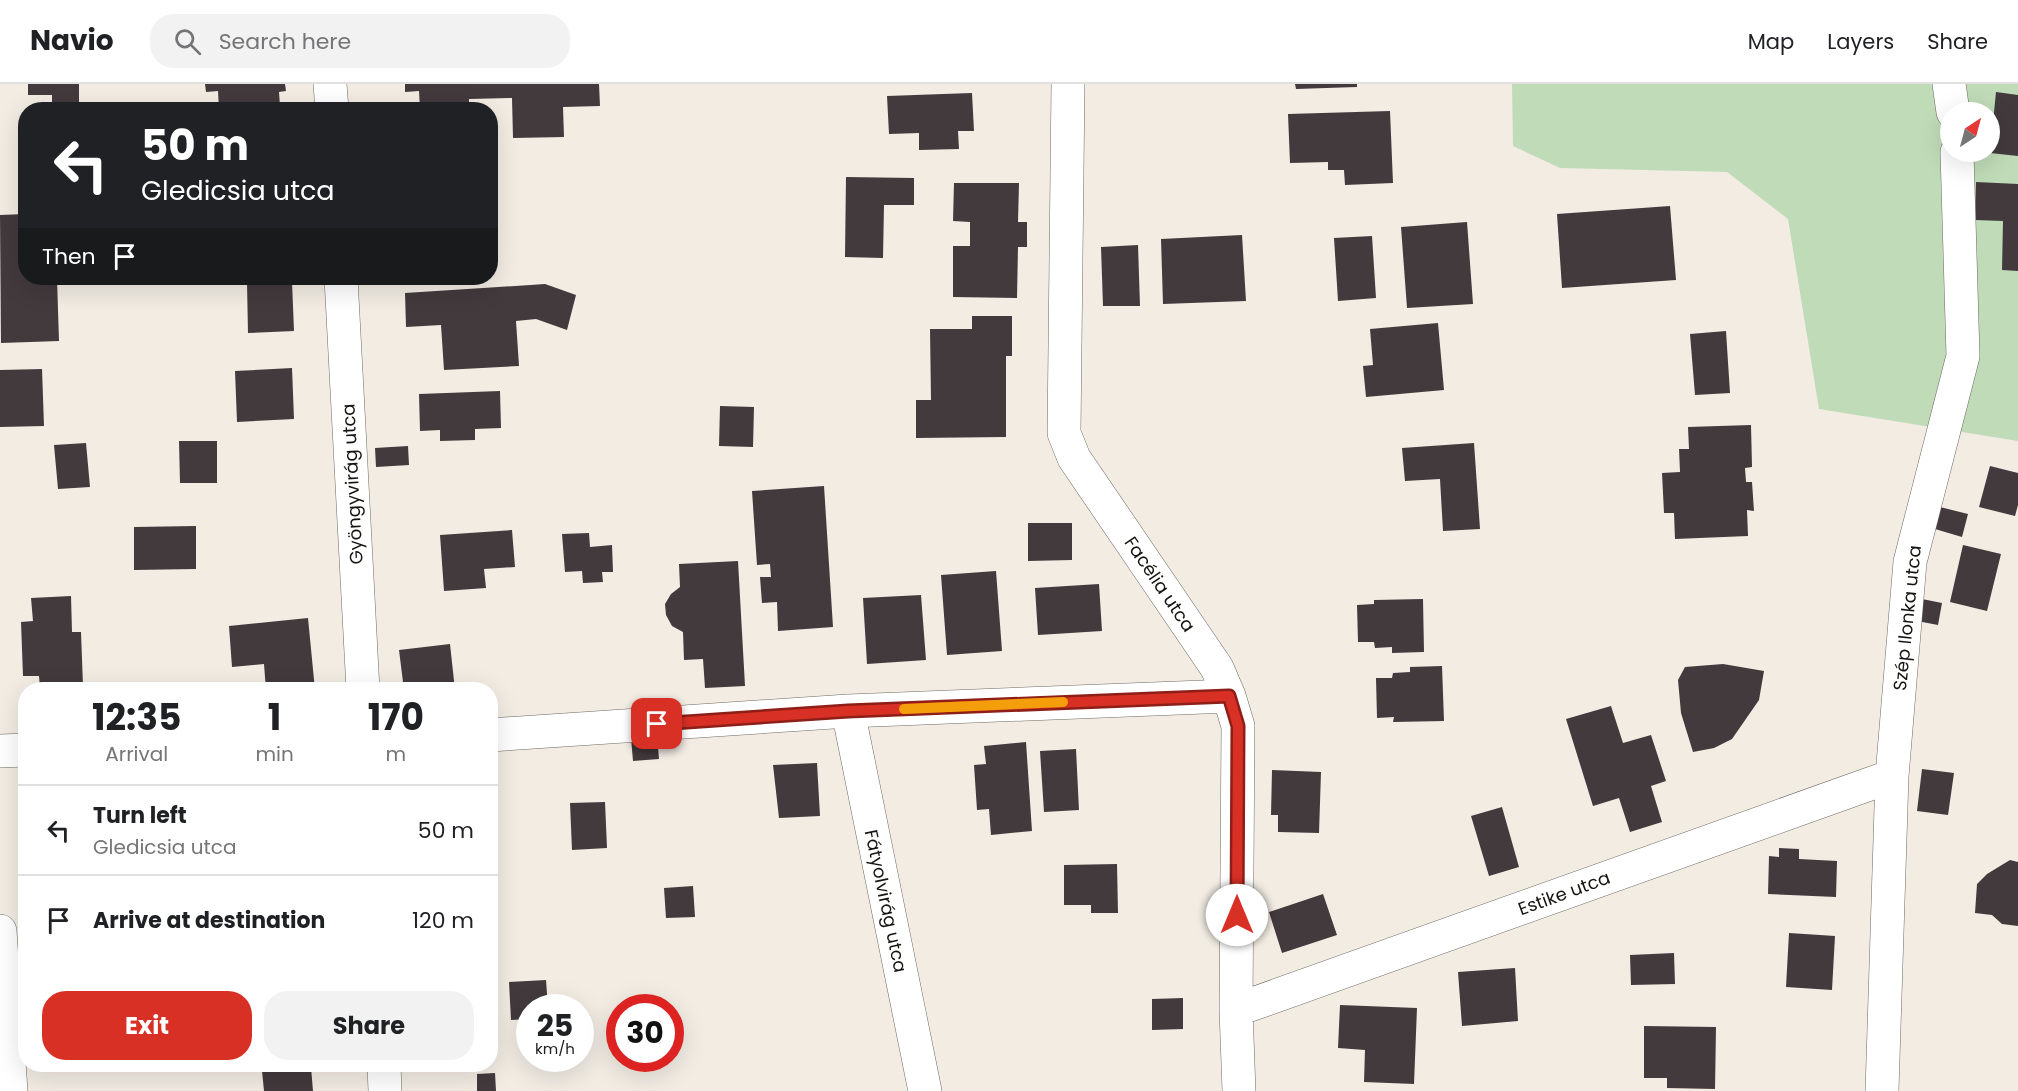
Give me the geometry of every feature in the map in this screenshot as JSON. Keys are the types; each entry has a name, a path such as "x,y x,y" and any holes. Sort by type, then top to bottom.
{"street":[{"path":"330,84 331,102"},
{"name":"Facélia utca","path":"1068,84 1064,433 1074,458 1217,668 1238,726 1236,1010 1239,1091"},
{"path":"1949,84 1952,102"},
{"name":"Szép Ilonka utca","path":"1882,1091 1892,776 1910,562 1963,356 1958,162"},
{"name":"Gyöngyvirág utca","path":"341,285 363,682"},
{"path":"498,734 848,711 1229,696"},
{"name":"Fátyolvirág utca","path":"848,711 925,1091"},
{"path":"0,751 18,750"},
{"name":"Estike utca","path":"1236,1010 1892,776"},
{"path":"0,931 11,1091"},
{"path":"384,1072 385,1091"}],"green space":[{"path":"1512,84 2018,84 2018,441 1819,409 1788,219 1727,172 1560,168 1513,146"}],"building":[{"path":"28,84 79,84 79,102 52,102 52,95 28,95"},
{"path":"205,84 285,84 286,91 279,92 280,102 219,102 218,91 206,92"},
{"path":"405,84 599,84 600,106 563,107 564,137 513,138 512,98 469,99 469,102 420,102 419,91 405,92"},
{"path":"1295,84 1357,84 1357,87 1296,89"},
{"path":"1996,92 2018,95 2018,156 2000,154 2000,102 1995,102"},
{"path":"972,93 974,131 958,131 959,149 919,150 919,133 889,134 887,96"},
{"path":"1390,111 1393,183 1345,185 1344,170 1328,170 1328,162 1290,163 1288,114"},
{"path":"846,177 914,178 914,205 884,205 883,258 845,257"},
{"path":"1976,182 2018,184 2018,271 2002,270 2003,221 1975,220"},
{"path":"954,183 1019,183 1018,222 1027,222 1027,247 1018,247 1017,298 953,297 953,246 970,246 970,222 953,221"},
{"path":"1670,206 1676,280 1562,288 1557,214"},
{"path":"18,214 18,285 57,285 59,341 1,343 0,215"},
{"path":"1467,222 1473,304 1407,308 1401,227"},
{"path":"1242,235 1246,301 1163,304 1161,239"},
{"path":"1372,236 1376,298 1338,301 1334,238"},
{"path":"1138,245 1140,306 1103,306 1101,247"},
{"path":"545,284 576,295 567,330 536,319 516,321 519,366 444,370 441,325 406,327 405,293"},
{"path":"247,285 292,285 294,331 248,333"},
{"path":"972,316 1012,316 1012,356 1006,356 1006,437 916,438 916,400 931,400 930,329 972,329"},
{"path":"1438,323 1444,390 1366,397 1363,366 1373,365 1370,329"},
{"path":"1726,331 1730,393 1695,395 1690,334"},
{"path":"292,368 294,419 237,422 235,371"},
{"path":"42,369 44,426 0,427 0,370"},
{"path":"500,391 501,428 475,429 475,440 440,441 440,430 420,431 419,394"},
{"path":"720,406 754,407 753,447 719,446"},
{"path":"1751,425 1752,467 1745,468 1746,482 1752,482 1754,511 1747,510 1748,536 1675,539 1674,513 1664,513 1662,473 1680,472 1679,449 1689,449 1688,427"},
{"path":"179,441 217,441 217,483 180,483"},
{"path":"86,443 90,487 58,489 54,445"},
{"path":"1474,443 1480,529 1443,531 1440,479 1405,481 1402,448"},
{"path":"408,446 409,465 376,467 375,448"},
{"path":"1990,466 2018,473 2018,505 2015,516 1979,507"},
{"path":"824,486 833,627 778,631 777,602 762,603 760,577 771,577 770,564 757,565 752,491"},
{"path":"1940,507 1968,514 1962,537 1935,529"},
{"path":"1028,523 1072,523 1072,560 1028,561"},
{"path":"196,526 196,569 134,570 134,527"},
{"path":"512,530 515,567 484,569 486,588 444,591 440,535"},
{"path":"589,533 590,547 612,545 613,572 602,572 603,582 583,583 582,571 565,572 562,534"},
{"path":"1963,545 2001,554 1987,611 1950,602"},
{"path":"738,561 745,686 705,688 703,659 684,660 683,632 672,626 666,615 665,604 671,594 680,587 679,564"},
{"path":"996,571 1002,651 947,655 941,575"},
{"path":"1099,584 1102,631 1038,635 1035,588"},
{"path":"921,595 926,660 867,664 863,598"},
{"path":"71,596 72,632 81,632 83,682 40,682 39,676 23,676 21,622 33,621 31,598"},
{"path":"1423,599 1424,652 1392,653 1392,647 1375,648 1374,642 1358,642 1357,605 1374,604 1374,600"},
{"path":"1922,599 1942,603 1938,625 1917,621"},
{"path":"308,618 314,682 265,682 264,664 232,667 229,626"},
{"path":"450,644 454,682 403,682 399,650"},
{"path":"1723,664 1764,671 1759,700 1732,739 1714,748 1693,752 1681,713 1678,680 1685,667"},
{"path":"1442,666 1444,721 1393,722 1394,717 1377,718 1376,678 1392,678 1393,673 1410,672 1410,667"},
{"path":"1611,706 1623,743 1651,735 1666,781 1651,786 1662,822 1630,832 1619,798 1593,806 1566,719"},
{"path":"657,736 659,759 633,761 631,738"},
{"path":"1026,742 1032,831 991,835 989,809 977,810 974,765 986,764 984,746"},
{"path":"1076,749 1079,810 1044,812 1040,751"},
{"path":"817,763 820,816 779,818 773,765"},
{"path":"1922,769 1954,773 1948,815 1917,811"},
{"path":"1272,770 1321,772 1319,833 1278,832 1278,815 1271,815"},
{"path":"605,802 607,848 572,850 570,803"},
{"path":"1502,807 1519,867 1489,876 1471,816"},
{"path":"1779,848 1799,849 1799,859 1837,861 1836,897 1768,894 1769,856 1779,857"},
{"path":"2010,860 2018,862 2018,926 2002,924 1992,915 1975,913 1977,884 1987,874"},
{"path":"1117,864 1118,913 1091,913 1091,905 1064,905 1064,865"},
{"path":"693,886 695,917 666,918 664,888"},
{"path":"1323,894 1337,935 1282,953 1269,912"},
{"path":"1789,933 1835,936 1832,990 1786,987"},
{"path":"1674,953 1675,984 1631,985 1630,955"},
{"path":"1515,968 1518,1021 1462,1026 1458,972"},
{"path":"546,980 547,994 516,994 516,1020 511,1020 509,982"},
{"path":"1183,998 1183,1029 1152,1030 1152,999"},
{"path":"1340,1005 1417,1008 1414,1084 1364,1082 1365,1050 1338,1048"},
{"path":"1644,1026 1716,1027 1715,1089 1667,1088 1667,1078 1644,1078"},
{"path":"262,1072 311,1072 313,1091 264,1091"},
{"path":"495,1073 496,1091 477,1091 477,1074"}],"slow traffic":[{"path":"904,709 1063,702"}],"route":[{"path":"657,724 848,711 1229,696 1238,726 1237,915"}]}
